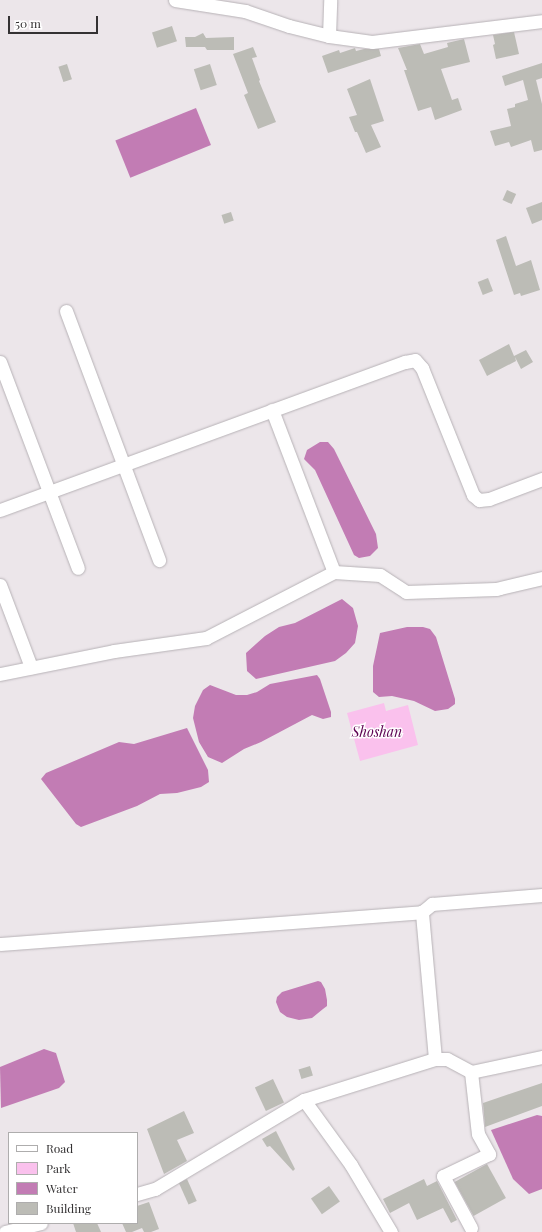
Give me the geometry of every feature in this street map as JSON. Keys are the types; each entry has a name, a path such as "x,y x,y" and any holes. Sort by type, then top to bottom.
{"street":[{"path":"175,0 245,10 289,26 329,36 372,42 542,21"},
{"path":"329,36 330,0"},
{"path":"66,311 159,560"},
{"path":"0,510 272,410 405,362 415,360 422,368 473,495 479,500 489,499 542,479"},
{"path":"0,362 78,568"},
{"path":"272,410 334,572"},
{"path":"0,674 114,651 206,638 334,572 380,575 406,592 496,589 542,578"},
{"path":"0,585 31,667"},
{"path":"0,944 422,912 432,904 542,895"},
{"path":"422,912 435,1059"},
{"path":"138,1194 155,1189 304,1100 435,1059 447,1059 471,1072 542,1057"},
{"path":"471,1072 478,1134 489,1154 443,1176 471,1228"},
{"path":"304,1100 351,1165 391,1232"},
{"path":"4,1232 37,1224"}],"green space":[{"name":"Shoshan","path":"384,703 386,711 408,705 418,745 360,761 347,713"}],"water":[{"path":"196,108 211,145 130,178 115,141"},
{"path":"320,442 328,442 334,449 376,534 378,548 370,556 359,558 354,555 315,470 304,459 307,450"},
{"path":"342,599 353,608 358,626 355,643 346,653 335,661 256,679 247,671 246,653 265,636 279,627 295,623"},
{"path":"407,627 423,627 430,629 436,637 455,699 455,704 448,709 435,711 414,701 392,696 379,697 373,692 373,666 380,633"},
{"path":"317,675 320,679 331,712 331,717 323,719 312,715 261,742 244,749 222,763 208,757 199,742 193,718 195,706 203,690 210,685 236,695 247,695 257,692 270,684"},
{"path":"187,728 208,770 209,782 201,787 177,793 160,794 137,806 81,827 76,824 41,779 46,773 119,742 134,744"},
{"path":"318,981 321,982 325,989 327,1006 312,1018 299,1020 287,1017 280,1012 276,1002 277,997 282,992"},
{"path":"44,1049 56,1053 65,1082 59,1088 1,1108 0,1067"},
{"path":"537,1115 542,1116 542,1189 529,1194 513,1179 491,1130"}],"building":[{"path":"172,26 177,41 157,48 152,32"},
{"path":"514,32 519,54 496,59 493,45 495,44 493,35"},
{"path":"203,33 206,38 234,37 234,50 207,50 205,47 186,47 185,37 195,37"},
{"path":"464,39 470,62 441,69 452,100 458,98 462,110 435,120 431,107 418,111 404,70 407,70 398,48 420,44 424,54 448,47 447,43"},
{"path":"253,47 257,57 252,58 260,80 259,81 276,122 258,129 244,95 248,93 233,54"},
{"path":"355,48 356,51 364,49 379,49 381,56 328,73 322,56 339,50 340,53"},
{"path":"542,63 542,78 536,80 542,104 542,150 534,152 531,140 511,147 509,142 495,146 490,131 511,126 507,109 515,107 515,104 528,100 523,80 505,86 502,76"},
{"path":"67,64 72,79 63,82 58,67"},
{"path":"210,64 217,85 201,90 194,69"},
{"path":"370,79 384,121 371,125 381,147 366,153 349,117 357,115 347,89"},
{"path":"507,190 516,194 512,204 503,200"},
{"path":"542,202 542,220 532,224 526,208"},
{"path":"231,212 234,221 224,224 221,215"},
{"path":"506,236 516,266 531,260 540,290 521,296 520,293 514,295 496,240"},
{"path":"488,278 493,291 483,295 478,282"},
{"path":"509,344 514,356 526,350 533,362 521,369 515,357 516,361 487,376 479,360"},
{"path":"310,1066 313,1076 301,1079 299,1070"},
{"path":"273,1079 284,1103 266,1111 255,1087"},
{"path":"542,1083 542,1106 485,1127 483,1103"},
{"path":"184,1111 194,1133 177,1140 187,1161 164,1174 147,1129"},
{"path":"276,1131 295,1169 293,1171 270,1146 267,1147 262,1139"},
{"path":"487,1164 506,1198 474,1216 455,1182"},
{"path":"187,1179 197,1201 189,1205 179,1183"},
{"path":"424,1179 427,1186 437,1181 457,1220 451,1223 443,1208 417,1220 409,1203 390,1213 383,1199"},
{"path":"329,1186 340,1202 322,1214 311,1199"},
{"path":"149,1202 159,1229 151,1232 144,1232 142,1228 132,1232 126,1232 122,1224 138,1224 138,1206"},
{"path":"73,1224 97,1224 101,1232 76,1232"}]}
